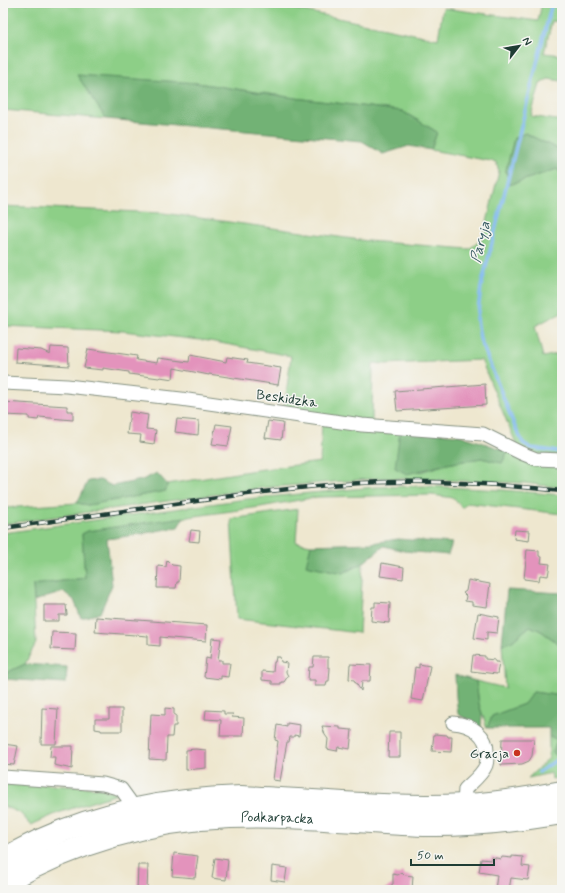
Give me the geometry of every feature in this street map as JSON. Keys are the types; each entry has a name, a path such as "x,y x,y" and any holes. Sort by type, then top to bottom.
{"highway":[{"name":"Podkarpacka","path":"3,859 42,839 96,820 133,810 172,802 241,797 420,806 464,805 521,800 562,792"},
{"path":"453,825 469,816 497,812 498,808 493,803"},
{"name":"Podkarpacka","path":"3,883 24,871 69,851 123,834 171,823 231,817 402,824 470,825 504,822 559,810"},
{"path":"69,851 61,847 62,842 85,832 96,820"}],"street":[{"name":"Beskidzka","path":"3,384 67,386 181,399 362,425 483,434 536,459 562,460"},
{"path":"453,723 462,724 474,729 482,736 486,744 486,764 480,774 465,789 464,805"},
{"path":"3,777 103,784 121,790 128,797 133,810"}],"green space":[{"path":"3,3 266,3 438,39 443,8 538,21 542,3 562,3 562,22 552,21 544,53 562,55 562,81 548,79 540,84 531,116 562,121 562,151 525,133 506,171 509,185 557,169 562,175 562,312 535,326 543,357 562,353 562,456 537,454 517,446 481,360 385,364 373,363 372,422 284,411 291,356 209,341 123,331 3,326 3,206 163,213 368,241 469,249 483,239 499,171 496,162 431,150 437,132 402,111 295,98 197,83 78,76 106,119 3,110"},
{"path":"77,75 197,83 295,98 402,111 437,132 431,150 409,146 383,154 362,141 106,119"},
{"path":"525,133 562,151 562,175 557,169 509,185 506,170 514,138"},
{"path":"322,423 400,430 399,447 420,472 447,464 481,458 502,463 508,451 562,463 562,488 525,483 382,478 261,488 3,524 3,508 77,503 88,505 166,491 167,484 320,462"},
{"path":"400,430 459,435 508,451 502,463 481,458 447,464 407,474 395,468"},
{"path":"157,473 167,484 166,491 88,505 77,503 88,481 100,480 112,486 142,480"},
{"path":"425,486 562,495 562,514 467,503 462,508 454,498 432,495 317,497 260,507 88,531 82,534 85,578 33,585 36,643 25,664 6,673 3,672 3,533 246,499 375,487"},
{"path":"298,509 296,542 311,545 307,565 343,573 363,563 359,633 237,619 231,519"},
{"path":"184,517 178,527 107,539 112,585 100,613 81,618 74,600 64,592 34,601 33,585 85,578 82,534 88,531"},
{"path":"398,539 452,543 448,555 404,551 384,546 363,563 343,573 306,565 311,545 372,543"},
{"path":"507,590 562,593 562,646 541,631 530,626 511,642 502,644"},
{"path":"530,626 541,631 562,646 562,696 533,692 524,704 492,716 487,728 479,704 476,681 505,688 502,644 511,642"},
{"path":"25,664 67,667 66,683 3,679 3,672 6,673"},
{"path":"455,675 476,681 482,714 481,728 458,714"},
{"path":"533,692 562,696 562,761 553,753 557,739 549,737 549,728 487,728 492,716 524,704"},
{"path":"549,737 558,738 553,753 562,761 562,777 552,779 551,773 528,778 549,758"},
{"path":"3,782 100,788 117,794 58,813 31,825 20,813 3,806"}],"building":[{"path":"51,347 68,348 69,366 15,362 16,348 41,350 50,354"},
{"path":"88,349 137,356 136,360 157,363 158,358 189,362 190,355 226,362 227,357 248,360 247,363 281,368 278,385 209,375 174,368 173,379 159,378 129,374 129,372 103,368 103,370 84,368"},
{"path":"485,384 486,405 397,411 395,391"},
{"path":"3,402 67,406 67,411 73,411 73,420 39,417 38,420 29,419 29,416 3,415"},
{"path":"130,412 148,415 146,429 156,430 154,444 140,442 141,435 127,434"},
{"path":"177,419 199,421 198,435 175,432"},
{"path":"268,421 283,423 281,440 265,438"},
{"path":"216,424 232,426 228,446 212,444"},
{"path":"191,530 200,531 199,542 189,541"},
{"path":"515,530 530,531 529,541 514,539"},
{"path":"527,550 539,551 539,556 542,557 541,563 550,564 548,576 540,575 539,581 524,579"},
{"path":"167,560 172,565 180,566 179,582 177,582 176,588 157,588 158,566 166,567"},
{"path":"382,563 404,567 403,579 380,576"},
{"path":"468,580 490,584 487,607 472,605 472,602 465,601 466,596 463,593 466,591"},
{"path":"375,602 390,603 389,623 371,621 372,607 375,607"},
{"path":"44,605 66,605 67,615 59,615 59,621 44,621"},
{"path":"478,613 499,617 497,633 487,632 487,640 474,638"},
{"path":"96,617 207,625 206,641 160,637 160,646 148,645 148,636 95,632"},
{"path":"52,632 76,633 75,650 51,649"},
{"path":"212,638 221,639 218,660 222,660 222,663 230,663 228,677 221,676 221,679 204,677 206,658 210,659"},
{"path":"473,655 485,656 485,659 499,662 497,674 471,671"},
{"path":"276,657 280,657 281,662 287,663 286,672 288,676 284,682 281,682 281,684 272,684 272,681 262,680 262,671 273,672"},
{"path":"314,657 328,657 328,668 330,668 329,681 327,681 326,686 315,686 315,680 308,680 309,667 313,667"},
{"path":"350,664 371,665 370,681 362,681 361,691 354,680 349,679"},
{"path":"419,664 430,666 423,701 411,699 415,667 419,668"},
{"path":"42,708 58,709 56,744 41,744"},
{"path":"165,708 174,709 174,715 176,715 176,726 173,726 172,737 167,737 166,760 149,759 151,714 165,715"},
{"path":"109,709 122,709 122,731 101,731 95,729 95,719 109,719"},
{"path":"206,710 224,711 224,714 233,714 232,717 244,718 243,736 220,736 221,720 205,719"},
{"path":"287,723 300,725 299,736 294,735 294,737 290,737 289,742 287,742 280,781 273,780 278,741 275,740 277,725 287,727"},
{"path":"322,726 340,727 340,729 352,730 350,749 338,747 337,751 327,749 328,739"},
{"path":"389,732 400,732 400,757 388,757"},
{"path":"434,734 452,737 451,752 432,751"},
{"name":"Gracja","path":"502,739 534,739 532,756 529,761 522,764 501,765"},
{"path":"3,744 18,746 14,765 3,764"},
{"path":"51,746 73,746 72,769 54,765 55,757 50,757"},
{"path":"186,750 206,750 206,768 186,770"},
{"path":"174,853 198,856 195,878 172,876"},
{"path":"512,856 523,857 522,866 530,867 528,880 511,878 509,890 495,890 497,875 479,872 481,859 491,860 491,857 501,859 502,857 512,858"},
{"path":"215,858 228,860 226,880 212,878"},
{"path":"138,865 148,865 147,890 137,890"},
{"path":"272,866 287,868 285,882 271,880"},
{"path":"402,872 405,875 413,876 412,890 384,890 393,884 393,874 398,875"}],"waterway":[{"name":"Paryja","path":"552,3 481,287 477,319 480,339 515,427 523,443 531,448 562,452"},
{"name":"Paryja","path":"539,772 562,756"}],"railway":[{"path":"3,528 266,492 345,484 426,482 508,486 562,491"}],"place":[{"name":"Gracja","path":"517,753"}]}
